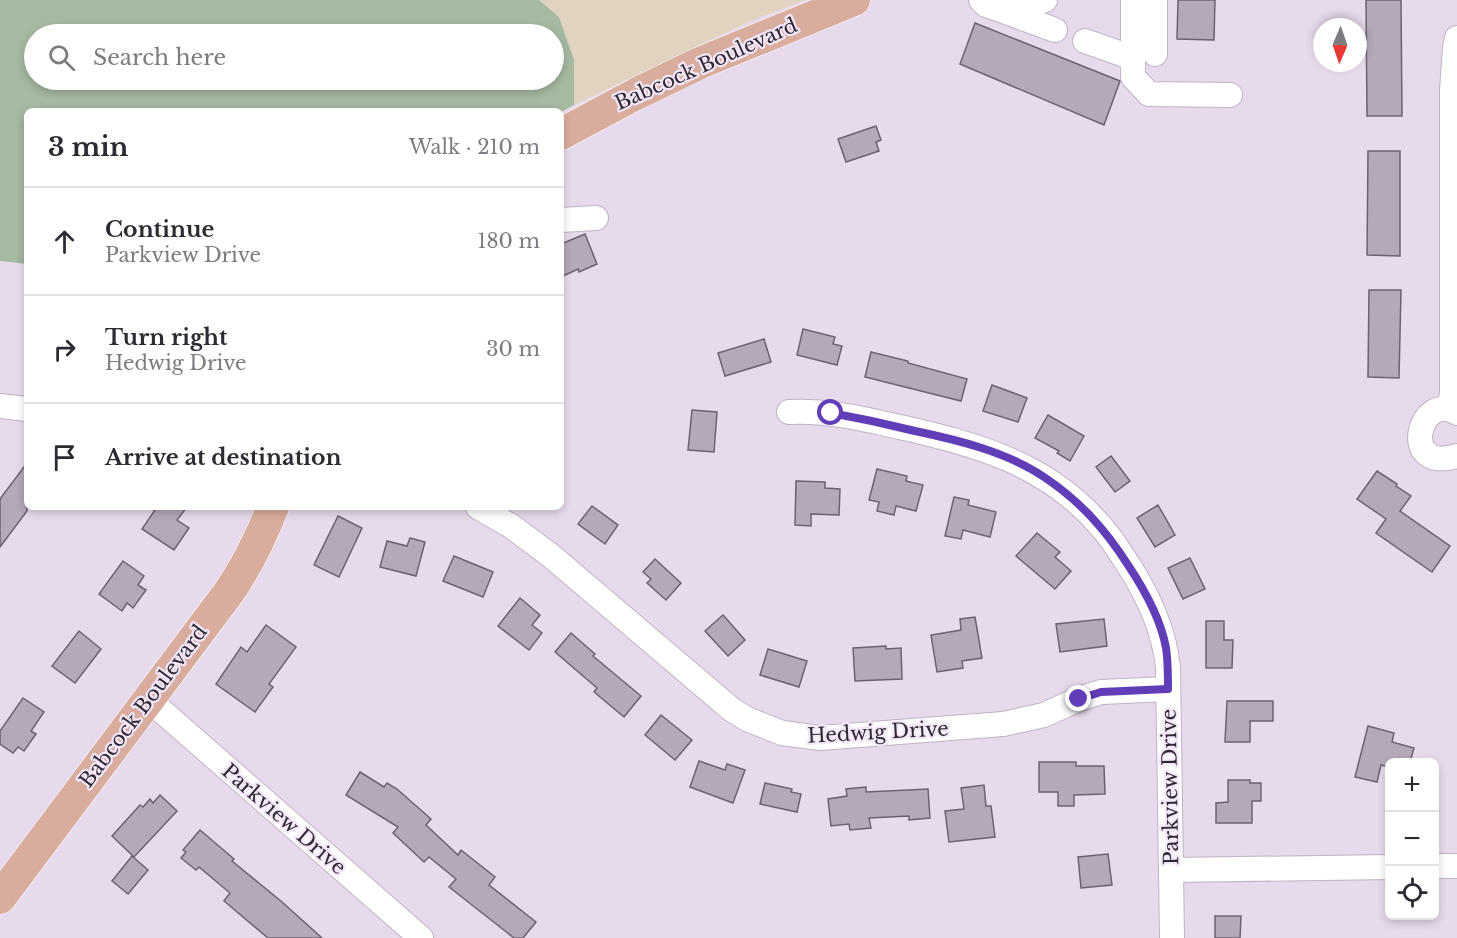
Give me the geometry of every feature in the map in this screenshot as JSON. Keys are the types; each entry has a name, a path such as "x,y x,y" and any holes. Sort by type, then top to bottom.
{"main road":[{"name":"Babcock Boulevard","path":"564,132 700,63 854,0"},
{"name":"Babcock Boulevard","path":"0,898 243,572 272,510"}],"street":[{"path":"981,0 986,5 1055,30"},
{"path":"1009,13 1045,0"},
{"path":"1133,0 1144,56"},
{"path":"1155,0 1144,56 1133,78 1149,94 1230,95"},
{"path":"1457,38 1452,90 1453,411 1442,409 1434,411 1423,423 1419,433 1419,442 1429,456 1438,458 1457,456"},
{"path":"1086,41 1144,56"},
{"path":"564,220 596,218"},
{"path":"0,406 24,409"},
{"name":"Parkview Drive","path":"789,412 809,411 860,418 931,434 991,452 1044,476 1083,508 1104,529 1148,599 1166,646 1172,938"},
{"name":"Hedwig Drive","path":"483,510 511,526 550,555 731,709 747,719 782,734 820,738 1003,724 1044,715 1101,692 1168,689"},
{"name":"Parkview Drive","path":"148,699 421,938"},
{"path":"1439,866 1457,866"},
{"path":"1172,870 1385,867"}],"shaded area":[{"path":"539,0 806,0 746,23 574,105 574,60 564,31 564,24 561,24 559,17"}],"green space":[{"path":"0,0 539,0 559,17 561,24 24,24 24,90 564,90 564,31 574,60 574,105 564,110 564,108 24,108 24,264 0,261"}],"building":[{"path":"1178,0 1215,0 1214,40 1177,39"},
{"path":"1366,0 1401,0 1402,116 1367,116"},
{"path":"975,23 1120,81 1104,125 960,64"},
{"path":"876,126 881,140 876,142 879,151 846,162 838,139"},
{"path":"1368,151 1400,151 1400,256 1367,255"},
{"path":"585,234 597,264 564,276 564,243"},
{"path":"1369,290 1401,290 1399,378 1368,377"},
{"path":"803,329 835,337 833,344 842,346 837,365 797,355"},
{"path":"764,339 771,362 725,376 718,353"},
{"path":"871,352 967,379 961,401 865,377"},
{"path":"992,385 1027,398 1018,422 983,411"},
{"path":"692,410 717,412 714,452 688,450"},
{"path":"1048,415 1084,436 1070,461 1057,453 1059,451 1035,438"},
{"path":"1111,456 1130,481 1115,492 1096,467"},
{"path":"24,467 24,510 27,511 0,547 0,499"},
{"path":"877,469 907,476 906,481 923,485 916,511 896,506 894,515 877,511 879,502 869,500"},
{"path":"1377,471 1411,496 1400,511 1450,546 1432,572 1376,533 1386,519 1357,499"},
{"path":"796,481 825,482 825,488 840,489 839,515 811,514 811,526 795,525"},
{"path":"954,497 969,500 968,505 996,512 990,537 963,530 961,539 945,536"},
{"path":"1158,505 1175,535 1155,547 1137,518"},
{"path":"592,506 618,525 605,544 578,524"},
{"path":"155,510 185,510 177,520 189,528 174,550 142,529"},
{"path":"338,516 362,528 339,577 314,565"},
{"path":"1037,533 1060,552 1055,557 1071,571 1055,589 1016,556"},
{"path":"410,538 425,542 416,576 380,567 387,541 407,546"},
{"path":"454,556 493,572 483,597 443,581"},
{"path":"1190,558 1205,589 1183,599 1168,568"},
{"path":"655,559 681,583 666,600 647,583 651,579 643,572"},
{"path":"123,561 144,576 138,585 146,590 133,608 127,603 122,611 99,594"},
{"path":"520,598 540,615 532,625 542,633 529,650 498,626"},
{"path":"723,615 745,640 728,656 705,631"},
{"path":"975,617 982,658 962,661 963,668 937,672 931,635 961,630 960,619"},
{"path":"1104,619 1107,646 1060,652 1056,624"},
{"path":"1206,621 1224,621 1224,640 1233,640 1232,668 1206,668"},
{"path":"266,625 296,647 269,684 273,687 255,712 216,684 241,647 247,652"},
{"path":"79,631 101,649 75,683 52,666"},
{"path":"571,633 595,654 593,656 641,696 624,717 594,692 597,688 555,652"},
{"path":"886,646 886,649 901,648 902,679 855,681 853,648"},
{"path":"768,649 807,661 799,687 760,675"},
{"path":"23,698 44,712 31,731 36,734 24,751 18,747 13,753 0,744 0,731"},
{"path":"1227,701 1273,701 1273,721 1250,721 1250,742 1225,742"},
{"path":"661,715 692,740 675,760 645,735"},
{"path":"1368,726 1394,733 1392,742 1414,748 1411,758 1385,758 1385,766 1381,765 1377,782 1355,777"},
{"path":"699,761 725,770 727,764 745,770 733,803 690,787"},
{"path":"1039,762 1076,762 1076,766 1104,766 1105,794 1074,795 1074,806 1058,806 1058,792 1039,792"},
{"path":"360,772 384,787 387,783 397,789 431,819 426,825 458,855 461,850 495,877 489,885 536,922 523,938 514,938 449,887 456,879 429,857 424,862 393,833 398,827 346,795"},
{"path":"1228,780 1250,780 1250,783 1261,783 1261,801 1252,801 1252,823 1216,823 1216,803 1228,802"},
{"path":"765,783 792,789 791,792 801,794 797,812 760,804"},
{"path":"984,785 986,806 991,806 995,837 949,842 945,811 964,809 961,788"},
{"path":"866,787 866,792 928,789 930,818 909,820 909,816 869,818 871,828 850,830 849,824 831,826 828,799 847,796 846,789"},
{"path":"160,795 177,811 134,857 112,836 140,805 143,807 150,799 153,803"},
{"path":"200,830 234,859 232,861 322,938 268,938 224,901 230,893 199,867 196,870 181,858 186,852 183,850"},
{"path":"1108,854 1112,885 1081,888 1078,857"},
{"path":"132,856 148,870 128,894 112,881"},
{"path":"1215,916 1241,916 1240,938 1215,938"}],"route":[{"path":"831,413 965,443 1021,464 1044,476 1083,508 1104,529 1136,577 1158,621 1166,646 1168,689 1101,692 1079,699"}]}
